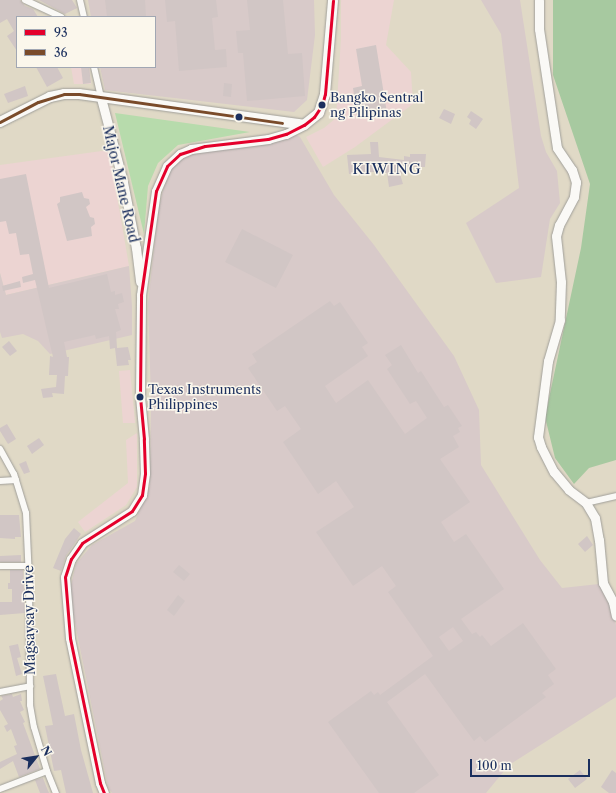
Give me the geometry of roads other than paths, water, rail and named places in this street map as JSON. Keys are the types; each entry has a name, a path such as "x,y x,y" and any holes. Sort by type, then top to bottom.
{"main road":[{"path":"104,793 100,783 70,638 65,577 70,559 82,543 132,511 142,495 145,473 144,439 140,397 141,295 156,191 167,166 180,154 191,149 268,139 286,134 304,125 319,112 325,94 333,0"},
{"path":"539,0 539,29 558,148 572,170 576,182 574,197 559,225 556,236 561,282 560,320 548,361 538,437 541,447 554,472 569,490 586,503 595,518 600,540 604,583 613,602 616,616"},
{"path":"0,122 38,102 64,94 79,94 304,125"},
{"name":"Major Mane Road","path":"101,98 123,182 136,248 141,295"}],"street":[{"path":"25,0 59,16"},
{"path":"80,0 84,16"},
{"path":"94,68 101,98"},
{"name":"Magsaysay Drive","path":"0,449 16,480 26,513 30,704 34,727 47,771 56,793"},
{"path":"0,481 16,480"},
{"path":"586,503 616,496"},
{"path":"0,566 28,566"},
{"path":"0,692 30,686"},
{"path":"0,789 47,771"}],"place":[{"name":"Bangko Sentral ng Pilipinas","path":"322,105"},
{"name":"Texas Instruments Philippines","path":"140,397"}],"district":[{"name":"KIWING","path":"387,169"}]}
